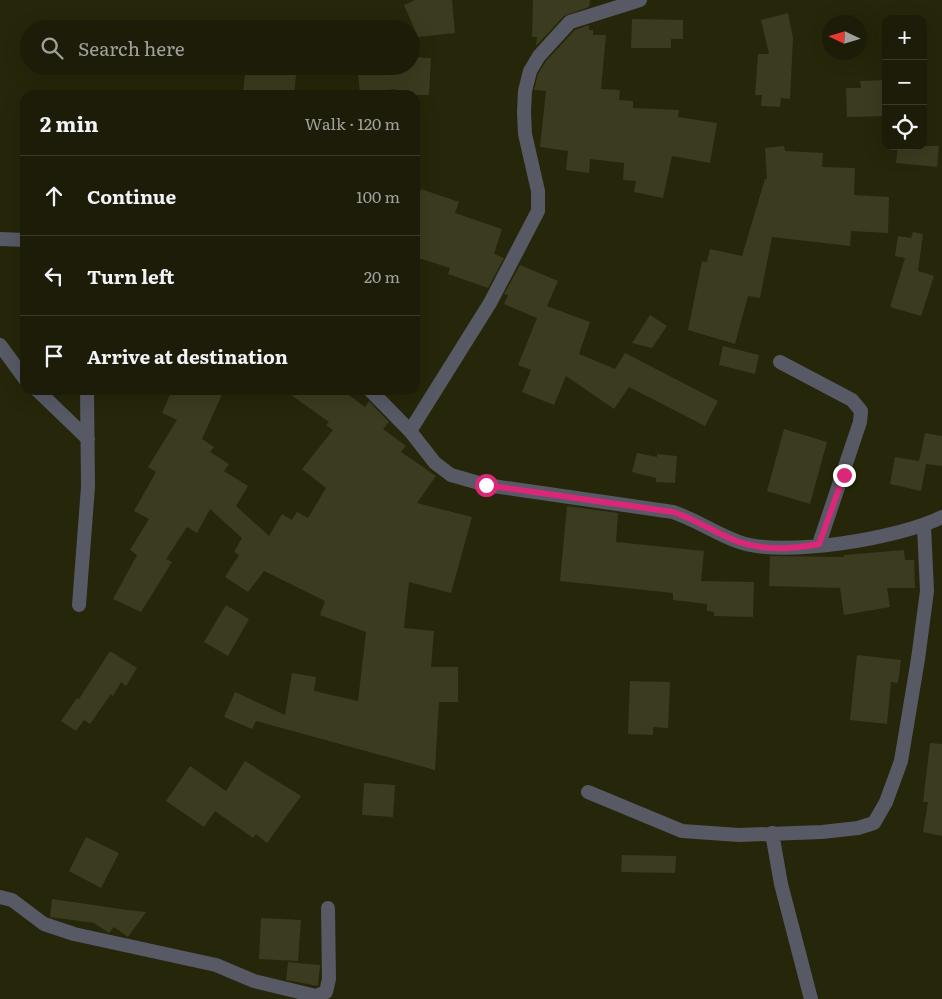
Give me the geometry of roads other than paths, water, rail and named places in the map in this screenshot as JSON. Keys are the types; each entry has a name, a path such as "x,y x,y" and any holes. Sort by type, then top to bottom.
{"street":[{"path":"410,431 490,303 538,211 538,191 525,134 525,91 530,71 539,56 570,22 640,0"},
{"path":"0,239 20,240"},
{"path":"0,345 20,372"},
{"path":"780,362 852,400 861,411 860,422 819,544"},
{"path":"42,395 88,439"},
{"path":"78,605 88,487 87,395"},
{"path":"375,395 410,431 442,470 469,482 673,512 696,520 739,542 767,549 792,549 924,526 942,517"},
{"path":"588,792 682,831 739,835 822,832 858,828 874,823 886,802 901,761 927,592 924,526"},
{"path":"772,833 780,884 811,999"},
{"path":"0,897 12,900 44,924 74,934 216,965 254,981 316,996 326,992 329,979 328,908"}]}
